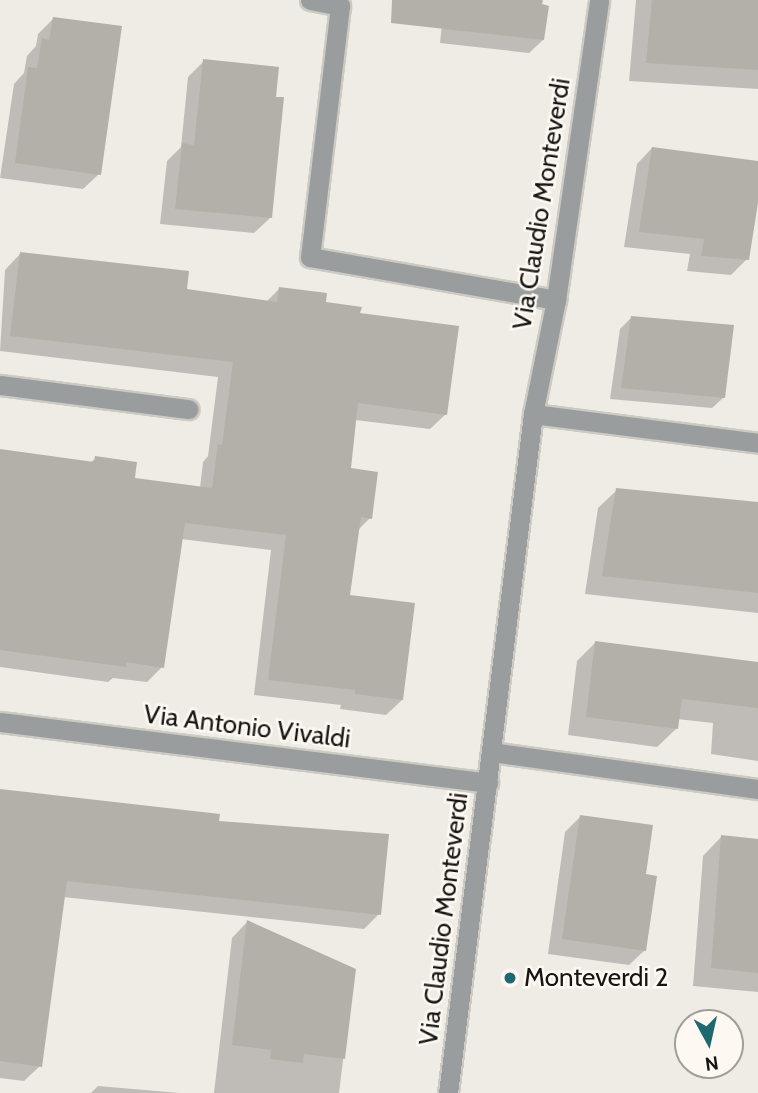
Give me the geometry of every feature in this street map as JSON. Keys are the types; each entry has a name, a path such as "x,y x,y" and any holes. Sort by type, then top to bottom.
{"street":[{"path":"310,0 340,6 310,257 556,300"},
{"name":"Via Claudio Monteverdi","path":"448,1093 533,414 556,300 598,0"},
{"path":"0,385 188,409"},
{"path":"533,414 758,443"},
{"name":"Via Antonio Vivaldi","path":"0,722 488,783"},
{"path":"491,752 758,789"}],"building":[{"path":"392,0 543,0 542,4 549,6 544,40 391,23"},
{"path":"652,0 758,0 758,70 646,63"},
{"path":"53,17 122,26 101,175 15,163 28,67 37,68 42,38 49,40"},
{"path":"203,59 279,67 276,97 284,97 272,218 175,209 182,143 194,145"},
{"path":"652,147 758,161 758,203 749,260 701,256 704,239 639,232"},
{"path":"20,252 189,271 187,289 277,302 279,287 327,293 326,302 362,307 360,313 459,326 447,415 358,403 351,468 378,472 372,519 361,517 350,595 415,603 403,700 355,694 355,690 268,680 286,535 185,523 164,668 126,662 126,667 0,650 0,449 94,462 95,456 137,462 135,478 212,488 218,444 222,445 233,362 10,336"},
{"path":"631,316 734,325 725,398 621,388"},
{"path":"616,488 758,502 758,593 602,576"},
{"path":"595,641 758,662 758,708 682,699 678,729 586,717"},
{"path":"0,789 220,814 219,821 389,834 381,915 67,881 42,1067 0,1061"},
{"path":"580,815 653,825 646,874 657,876 646,951 562,939"},
{"path":"721,835 758,839 758,973 711,968"},
{"path":"247,920 356,969 345,1059 304,1054 303,1063 270,1059 271,1050 232,1045"}],"place":[{"name":"Monteverdi 2","path":"510,978"}]}
